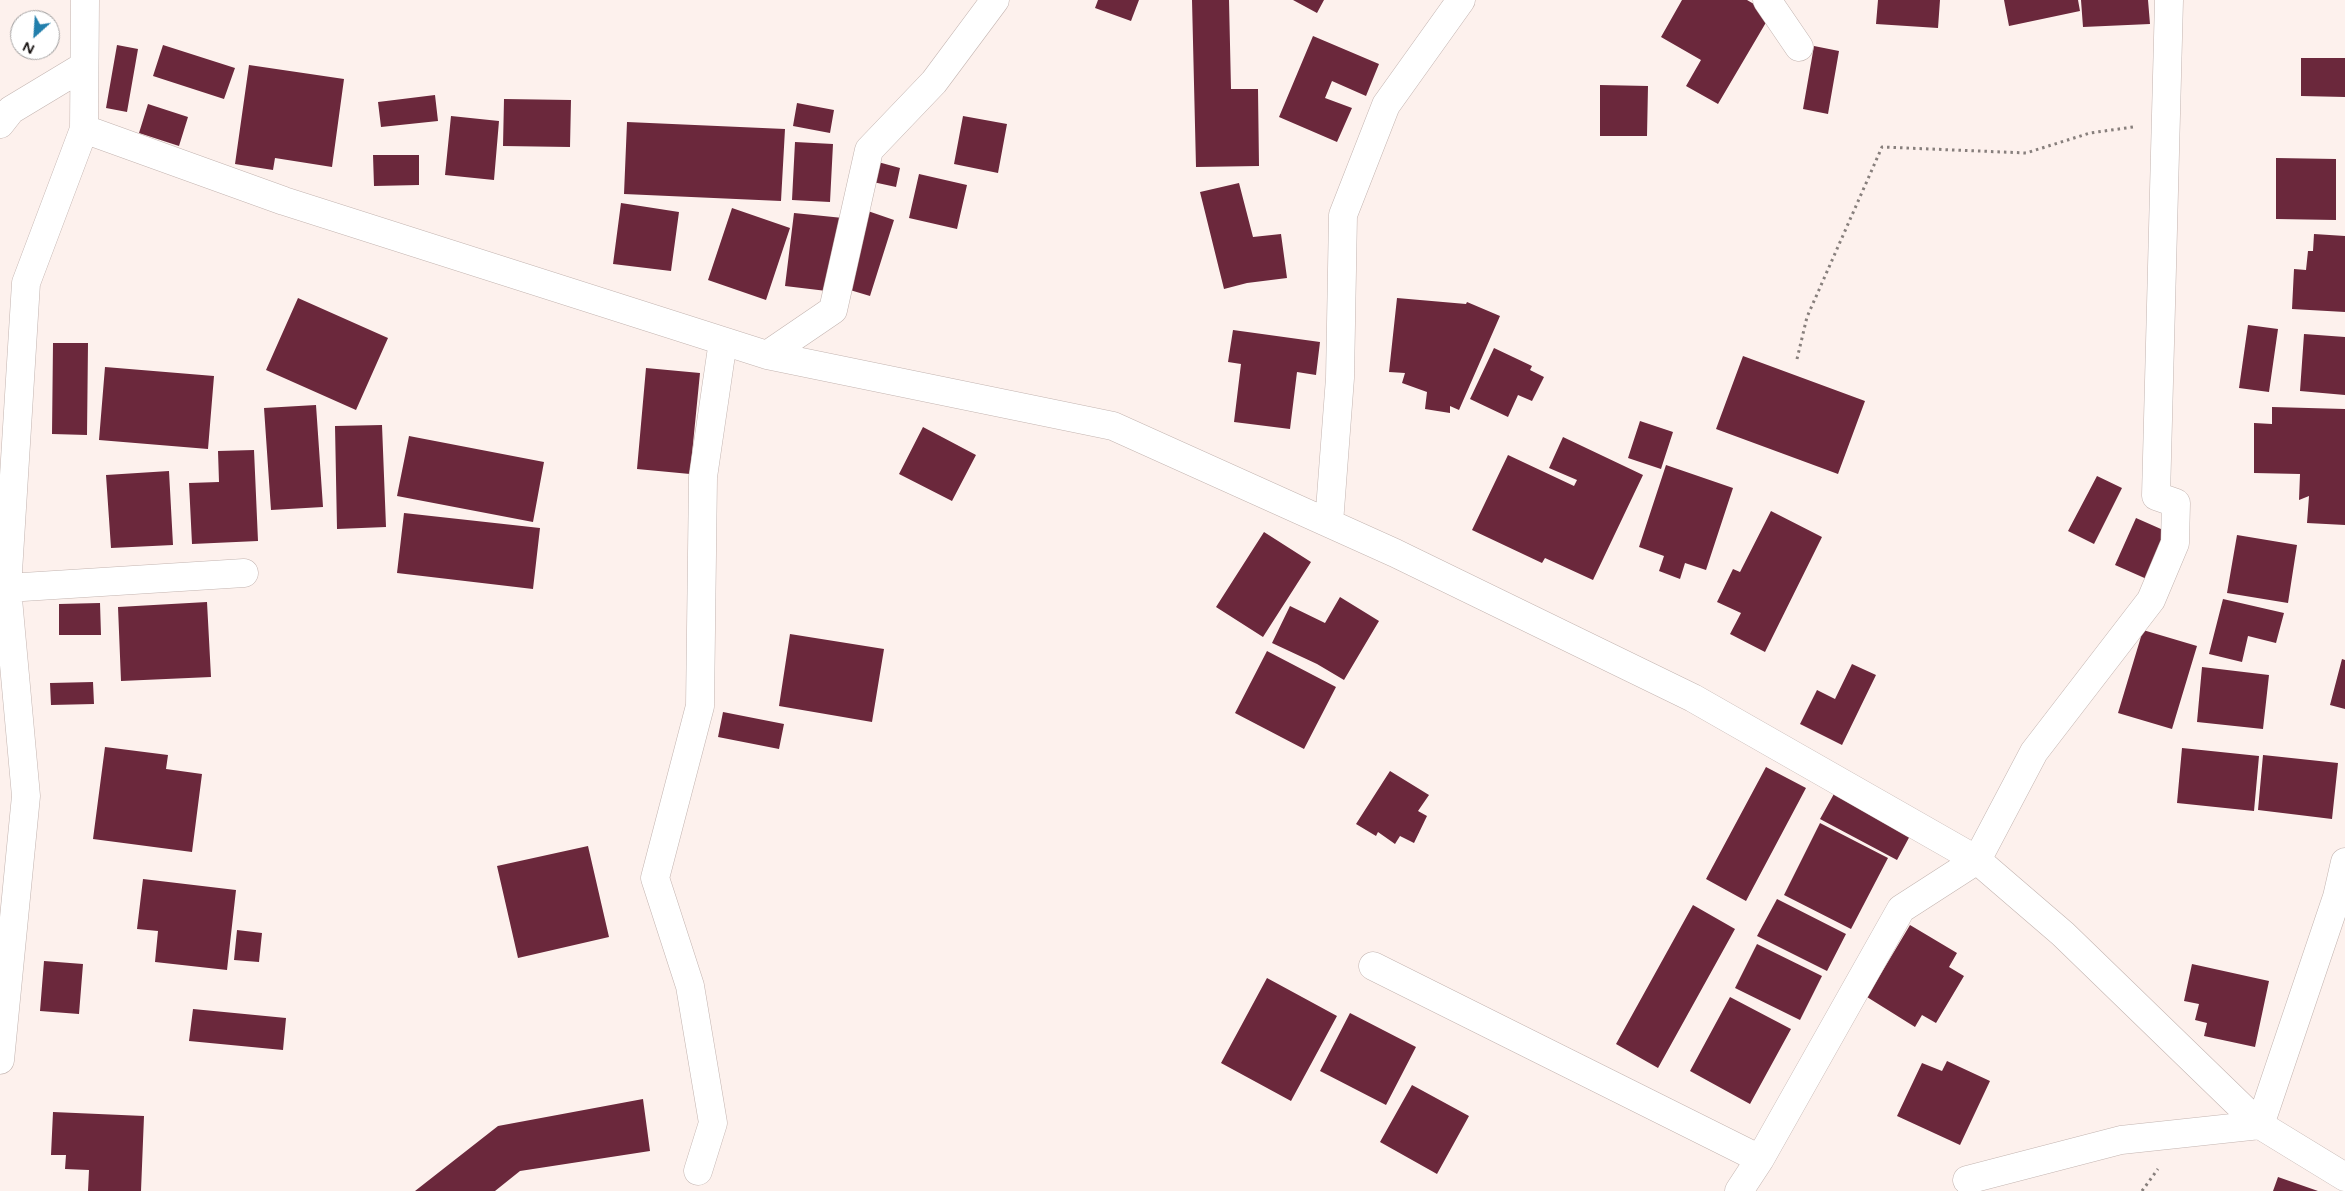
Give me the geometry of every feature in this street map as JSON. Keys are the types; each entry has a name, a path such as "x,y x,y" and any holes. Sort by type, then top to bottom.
{"street":[{"path":"0,1060 26,796 7,588 26,283 84,128 84,0"},
{"path":"768,355 832,310 870,150 934,82 995,0"},
{"path":"1329,523 1340,378 1343,215 1386,105 1462,0"},
{"path":"1767,0 1799,47"},
{"path":"1739,1191 1760,1159 1901,909 1977,860 2034,752 2151,600 2174,543 2176,503 2156,496 2169,0"},
{"path":"0,124 11,110 84,66"},
{"path":"84,128 284,201 768,355 1113,426 1395,553 1693,698 1977,860 2063,934 2260,1126 2345,1177"},
{"path":"698,1171 713,1123 690,986 655,878 700,706 703,477 723,341"},
{"path":"7,588 244,573"},
{"path":"2260,1126 2337,897 2345,862"},
{"path":"1373,966 1760,1159"},
{"path":"1967,1180 2121,1140 2260,1126"}],"path":[{"path":"1797,359 1807,317 1882,147 2026,153 2090,133 2166,122"}],"building":[{"path":"1098,0 1139,0 1131,21 1095,8"},
{"path":"1192,0 1229,0 1231,89 1258,89 1259,166 1196,167"},
{"path":"1293,0 1324,0 1317,13"},
{"path":"1682,0 1747,0 1771,14 1718,104 1686,86 1701,60 1661,37"},
{"path":"1878,0 1940,0 1938,28 1876,24"},
{"path":"2004,0 2078,0 2080,11 2009,26"},
{"path":"2081,0 2148,0 2150,24 2083,27"},
{"path":"1313,36 1379,64 1366,96 1332,81 1325,98 1352,108 1337,142 1279,117"},
{"path":"117,45 138,49 127,112 106,108"},
{"path":"163,45 235,68 224,99 153,76"},
{"path":"1814,46 1839,51 1828,114 1803,109"},
{"path":"2301,58 2345,58 2345,97 2301,96"},
{"path":"249,65 344,79 332,167 275,158 273,170 235,164"},
{"path":"1600,85 1648,86 1647,136 1600,136"},
{"path":"435,95 438,121 381,127 378,102"},
{"path":"504,99 571,100 570,147 503,146"},
{"path":"797,103 834,110 830,133 793,126"},
{"path":"148,104 188,117 179,146 139,133"},
{"path":"451,116 499,121 494,180 445,175"},
{"path":"963,116 1007,124 998,173 954,164"},
{"path":"627,122 785,129 781,201 624,194"},
{"path":"795,142 833,144 830,202 792,200"},
{"path":"373,155 419,155 419,185 374,186"},
{"path":"2276,158 2336,159 2336,220 2276,219"},
{"path":"878,162 900,168 896,187 873,182"},
{"path":"919,174 967,185 957,229 909,218"},
{"path":"1239,183 1253,237 1281,234 1287,278 1247,283 1224,289 1200,192"},
{"path":"621,203 679,212 671,271 613,264"},
{"path":"732,208 790,228 766,300 708,280"},
{"path":"865,210 894,220 870,296 840,287"},
{"path":"794,213 843,218 835,292 785,286"},
{"path":"2314,234 2345,236 2345,312 2292,309 2294,269 2306,270 2308,251 2313,251"},
{"path":"298,298 388,338 356,410 266,370"},
{"path":"1397,298 1466,304 1467,302 1500,316 1459,410 1450,406 1450,413 1425,409 1427,392 1402,383 1405,373 1389,372"},
{"path":"2248,325 2278,329 2269,392 2239,388"},
{"path":"1233,330 1320,342 1316,375 1297,372 1290,429 1234,422 1241,364 1228,362"},
{"path":"2304,334 2345,337 2345,395 2300,391"},
{"path":"53,343 88,343 87,435 52,434"},
{"path":"1494,348 1532,366 1530,370 1544,377 1532,401 1518,395 1508,417 1470,399"},
{"path":"1743,356 1865,401 1838,474 1716,429"},
{"path":"105,367 214,376 208,449 99,440"},
{"path":"646,368 700,373 690,474 637,469"},
{"path":"316,405 323,507 271,510 264,408"},
{"path":"2272,407 2345,409 2345,525 2307,523 2309,496 2299,500 2300,474 2254,473 2254,423 2272,424"},
{"path":"1640,421 1673,432 1661,469 1628,458"},
{"path":"382,425 386,527 337,529 335,426"},
{"path":"923,427 976,455 952,501 899,474"},
{"path":"409,436 544,462 533,522 397,496"},
{"path":"1563,437 1643,475 1593,580 1545,558 1542,563 1472,530 1508,455 1574,486 1577,480 1549,468"},
{"path":"254,450 258,541 192,544 189,483 219,482 218,451"},
{"path":"1666,465 1733,488 1706,570 1685,563 1680,579 1659,571 1664,556 1639,547"},
{"path":"169,471 173,545 111,548 106,475"},
{"path":"2097,476 2122,488 2094,544 2068,531"},
{"path":"1771,511 1822,537 1765,652 1730,634 1741,613 1717,602 1733,569 1740,572"},
{"path":"404,513 540,528 533,589 397,573"},
{"path":"2136,518 2170,533 2149,580 2115,565"},
{"path":"1264,532 1311,562 1263,637 1216,607"},
{"path":"2237,535 2297,545 2288,603 2227,593"},
{"path":"1340,597 1379,621 1344,680 1317,664 1272,643 1290,606 1325,623"},
{"path":"2223,599 2284,613 2276,643 2248,636 2242,662 2209,654"},
{"path":"207,602 211,677 121,681 118,607"},
{"path":"100,603 101,635 59,635 59,604"},
{"path":"2143,630 2197,646 2172,729 2118,713"},
{"path":"790,634 884,649 872,722 779,706"},
{"path":"1267,651 1336,687 1304,749 1235,713"},
{"path":"2342,659 2345,660 2345,709 2330,705"},
{"path":"1852,664 1876,675 1842,745 1800,724 1817,690 1835,699"},
{"path":"2202,667 2269,675 2263,729 2197,722"},
{"path":"93,682 94,704 51,705 50,683"},
{"path":"723,712 784,724 779,749 718,737"},
{"path":"105,747 168,755 166,769 202,774 192,852 93,839"},
{"path":"2182,748 2259,756 2254,811 2177,803"},
{"path":"2263,755 2338,763 2332,819 2258,810"},
{"path":"1766,767 1806,788 1746,901 1706,879"},
{"path":"1390,771 1429,795 1418,811 1427,816 1414,843 1400,836 1395,844 1378,832 1376,836 1356,824"},
{"path":"1835,792 1912,832 1897,860 1820,819"},
{"path":"1820,823 1888,858 1851,929 1784,895"},
{"path":"588,846 609,937 518,958 497,866"},
{"path":"143,879 236,890 227,970 155,962 158,931 137,929"},
{"path":"1777,899 1846,934 1827,971 1757,936"},
{"path":"1693,905 1735,929 1658,1068 1616,1044"},
{"path":"1910,925 1957,953 1949,967 1964,976 1936,1023 1922,1015 1915,1027 1867,997"},
{"path":"237,930 262,933 259,962 234,960"},
{"path":"1757,944 1822,976 1800,1020 1735,988"},
{"path":"44,961 83,964 79,1014 40,1011"},
{"path":"2192,964 2269,981 2255,1047 2204,1036 2207,1023 2195,1020 2199,1004 2184,1001"},
{"path":"1267,978 1337,1016 1291,1101 1221,1063"},
{"path":"1730,997 1791,1029 1750,1104 1690,1071"},
{"path":"193,1009 286,1018 283,1050 189,1041"},
{"path":"1350,1013 1416,1047 1386,1105 1320,1071"},
{"path":"1947,1061 1990,1081 1960,1145 1897,1116 1922,1063 1942,1071"},
{"path":"1412,1085 1469,1116 1437,1174 1380,1142"},
{"path":"643,1099 650,1151 520,1171 495,1191 415,1191 498,1126"},
{"path":"53,1112 144,1116 141,1191 88,1191 89,1170 65,1169 66,1155 51,1155"},
{"path":"2278,1177 2318,1191 2273,1191"}]}
